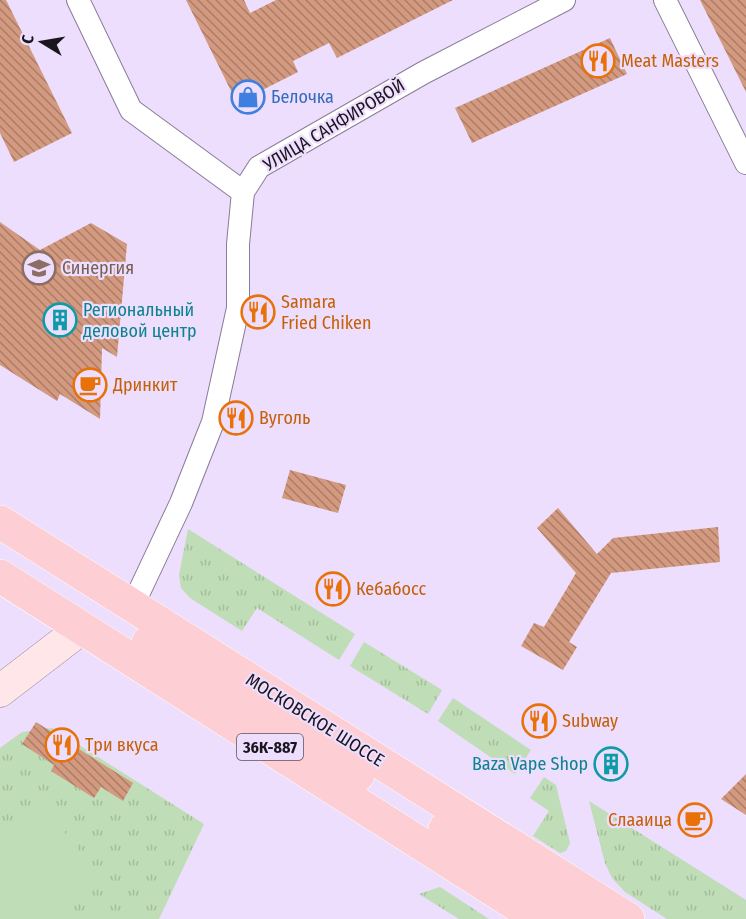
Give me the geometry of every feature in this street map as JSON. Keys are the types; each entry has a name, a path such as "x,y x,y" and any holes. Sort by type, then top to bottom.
{"main road":[{"name":"МОСКОВСКОЕ ШОССЕ","path":"0,522 105,616 539,919"},
{"name":"МОСКОВСКОЕ ШОССЕ","path":"0,548 585,919"},
{"name":"МОСКОВСКОЕ ШОССЕ","path":"0,576 105,616 628,919"}],"street":[{"path":"78,0 131,110 243,192"},
{"name":"УЛИЦА САНФИРОВОЙ","path":"105,616 181,503 213,422 238,308 238,244 243,192 260,167 423,73 564,0"},
{"path":"665,0 746,163"},
{"path":"0,691 105,616"}],"green space":[{"path":"188,529 355,634 339,660 257,608 242,631 190,598 181,588 179,575"},
{"path":"364,642 442,690 428,714 350,666"},
{"path":"453,698 531,750 515,774 438,721"},
{"path":"52,728 204,824 159,919 0,919 0,748 22,732"},
{"path":"544,777 556,785 570,843 566,851 560,853 533,836 549,811 530,798"},
{"path":"589,801 746,900 746,919 667,919 625,892 612,878 605,863"},
{"path":"46,809 100,877 46,919 0,919 0,845"},
{"path":"440,887 489,919 459,919 419,894"}],"building":[{"path":"0,0 6,0 72,133 14,162 0,133"},
{"path":"186,0 244,0 250,13 276,0 453,0 337,58 329,43 293,61 298,72 237,103"},
{"path":"700,0 746,0 746,92"},
{"path":"610,38 627,74 472,143 455,108"},
{"name":"Региональный деловой центр","path":"0,222 40,250 91,223 127,244 117,357 102,348 100,419 60,394 57,401 0,365"},
{"path":"290,470 346,485 338,513 282,498"},
{"path":"558,508 597,554 613,538 718,527 720,562 611,573 569,642 577,647 563,670 521,646 534,623 544,627 576,573 537,528"},
{"path":"36,722 133,783 123,801 101,787 94,798 51,771 54,765 22,744"},
{"path":"746,774 746,815 721,799"}],"place":[{"name":"Meat Masters","path":"598,61"},
{"name":"Белочка","path":"248,97"},
{"name":"Синергия","path":"39,268"},
{"name":"Samara Fried Chiken","path":"258,312"},
{"name":"Региональный деловой центр","path":"60,320"},
{"name":"Дринкит","path":"90,385"},
{"name":"Вуголь","path":"236,418"},
{"name":"Кебабосс","path":"333,589"},
{"name":"Subway","path":"539,721"},
{"name":"Три вкуса","path":"62,745"},
{"name":"Baza Vape Shop","path":"611,764"},
{"name":"Слааица","path":"695,820"}]}
